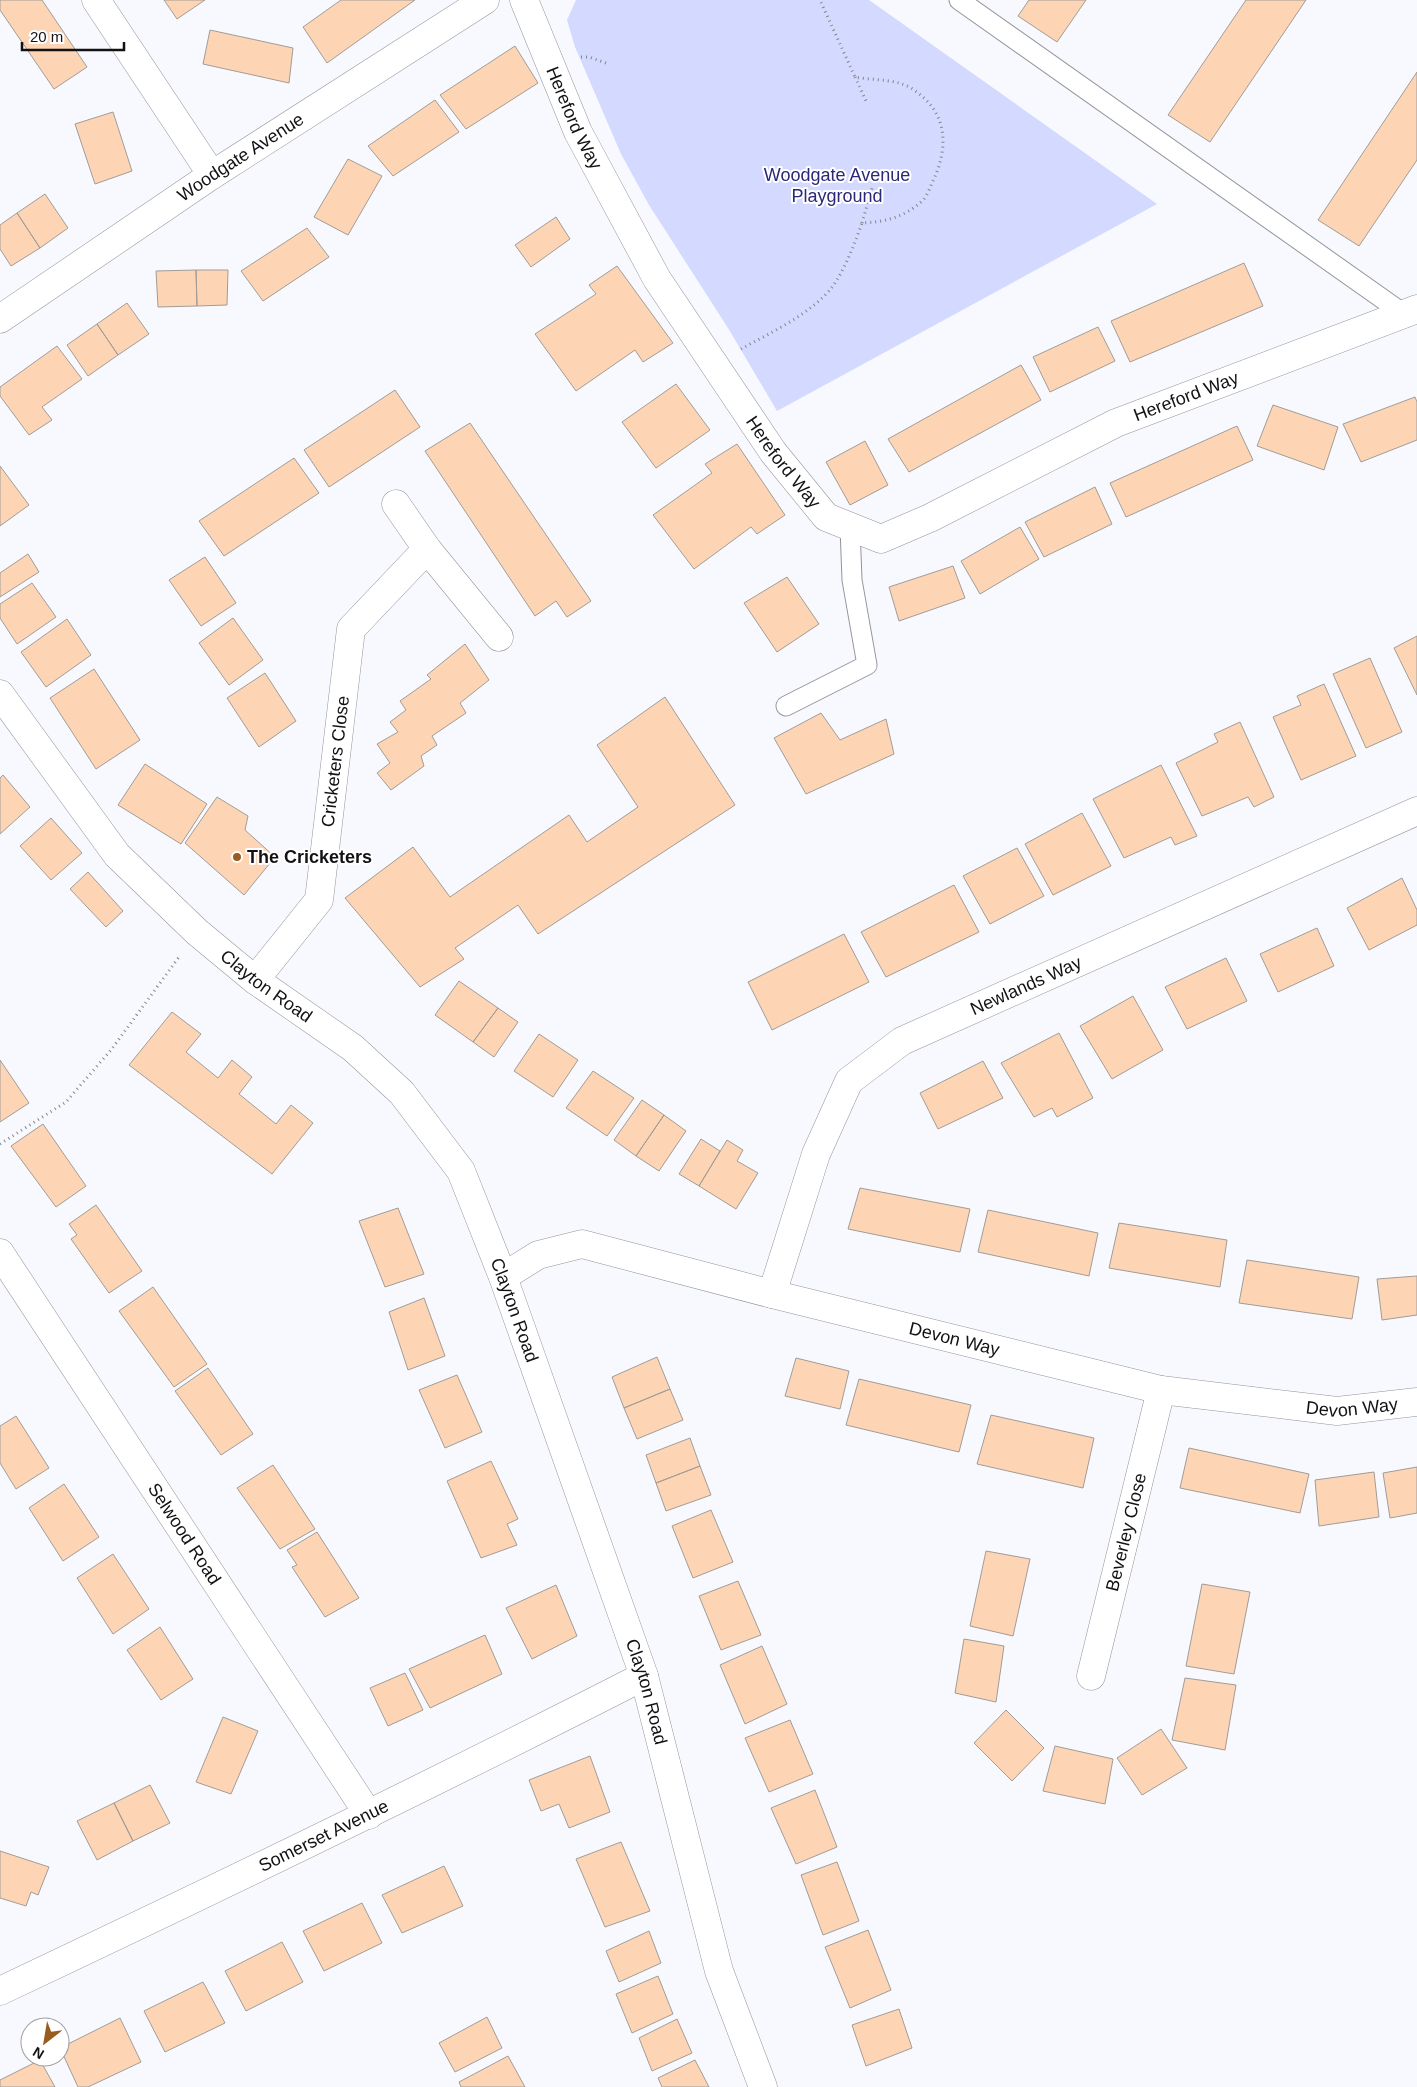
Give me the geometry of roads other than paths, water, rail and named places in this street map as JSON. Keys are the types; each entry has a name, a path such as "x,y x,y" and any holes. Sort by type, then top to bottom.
{"street":[{"path":"96,0 212,175"},
{"name":"Woodgate Avenue","path":"0,319 212,175 485,0"},
{"name":"Hereford Way","path":"524,0 578,132 657,280 772,452 826,517 881,539 930,518 1116,423 1411,311"},
{"path":"396,504 427,549 499,637"},
{"name":"Cricketers Close","path":"255,980 319,900 352,629 427,549"},
{"name":"Clayton Road","path":"0,694 117,855 197,932 255,980 353,1048 402,1093 461,1171 503,1277 644,1676 719,1971 763,2087"},
{"name":"Newlands Way","path":"772,1294 816,1154 849,1081 902,1041 1417,811"},
{"name":"Devon Way","path":"503,1277 538,1255 582,1244 772,1294 1161,1390 1337,1410 1417,1402"},
{"name":"Selwood Road","path":"0,1253 368,1815"},
{"name":"Beverley Close","path":"1091,1676 1161,1390"},
{"name":"Somerset Avenue","path":"0,1991 368,1815 644,1676"}],"lane":[{"path":"959,0 1411,311"},
{"path":"786,706 867,665 852,580 850,527"}],"place":[{"name":"The Cricketers","path":"237,857"}],"park label":[{"name":"Woodgate Avenue Playground","path":"837,185"}]}
